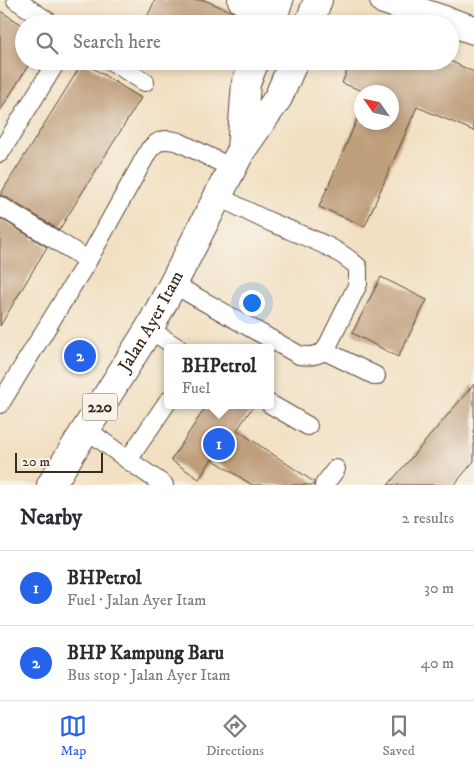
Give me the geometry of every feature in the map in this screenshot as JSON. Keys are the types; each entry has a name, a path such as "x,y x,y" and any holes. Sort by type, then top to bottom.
{"main road":[{"path":"242,0 274,14"},
{"path":"312,15 318,0"},
{"path":"384,0 429,15"},
{"path":"459,25 474,30"},
{"name":"Jalan Ayer Itam","path":"237,160 246,83 251,70"},
{"name":"Jalan Ayer Itam","path":"51,485 149,329 237,160 278,98 290,70"}],"lane":[{"path":"16,0 38,15"},
{"path":"0,152 51,70"},
{"path":"125,70 144,82"},
{"path":"0,404 88,260 149,150 162,140 171,140 237,160"},
{"path":"174,284 299,355 308,357 325,351 358,284 358,267 337,251 263,219 218,196"},
{"path":"0,206 88,260"},
{"path":"149,329 172,344"},
{"path":"325,351 376,376"},
{"path":"274,406 308,426"},
{"path":"128,460 164,407"},
{"path":"86,429 164,485"},
{"path":"324,485 336,469"}],"building":[{"path":"155,0 204,0 238,15 148,15"},
{"path":"0,11 15,20 15,70 25,70 0,111"},
{"path":"459,65 474,72 474,131 417,107 365,226 319,207 354,126 354,130 399,130 399,85 354,85 354,88 342,83 347,70 459,70"},
{"path":"78,70 96,70 141,98 59,230 0,195"},
{"path":"0,218 47,247 0,326"},
{"path":"381,277 427,300 398,357 352,333"},
{"path":"474,384 474,461 454,485 388,485"},
{"path":"204,409 251,409 237,430 314,482 314,485 252,485 212,459 199,479 171,460"}],"place":[{"name":"BHP Kampung Baru","path":"80,356"},
{"name":"BHPetrol","path":"219,444"}]}
